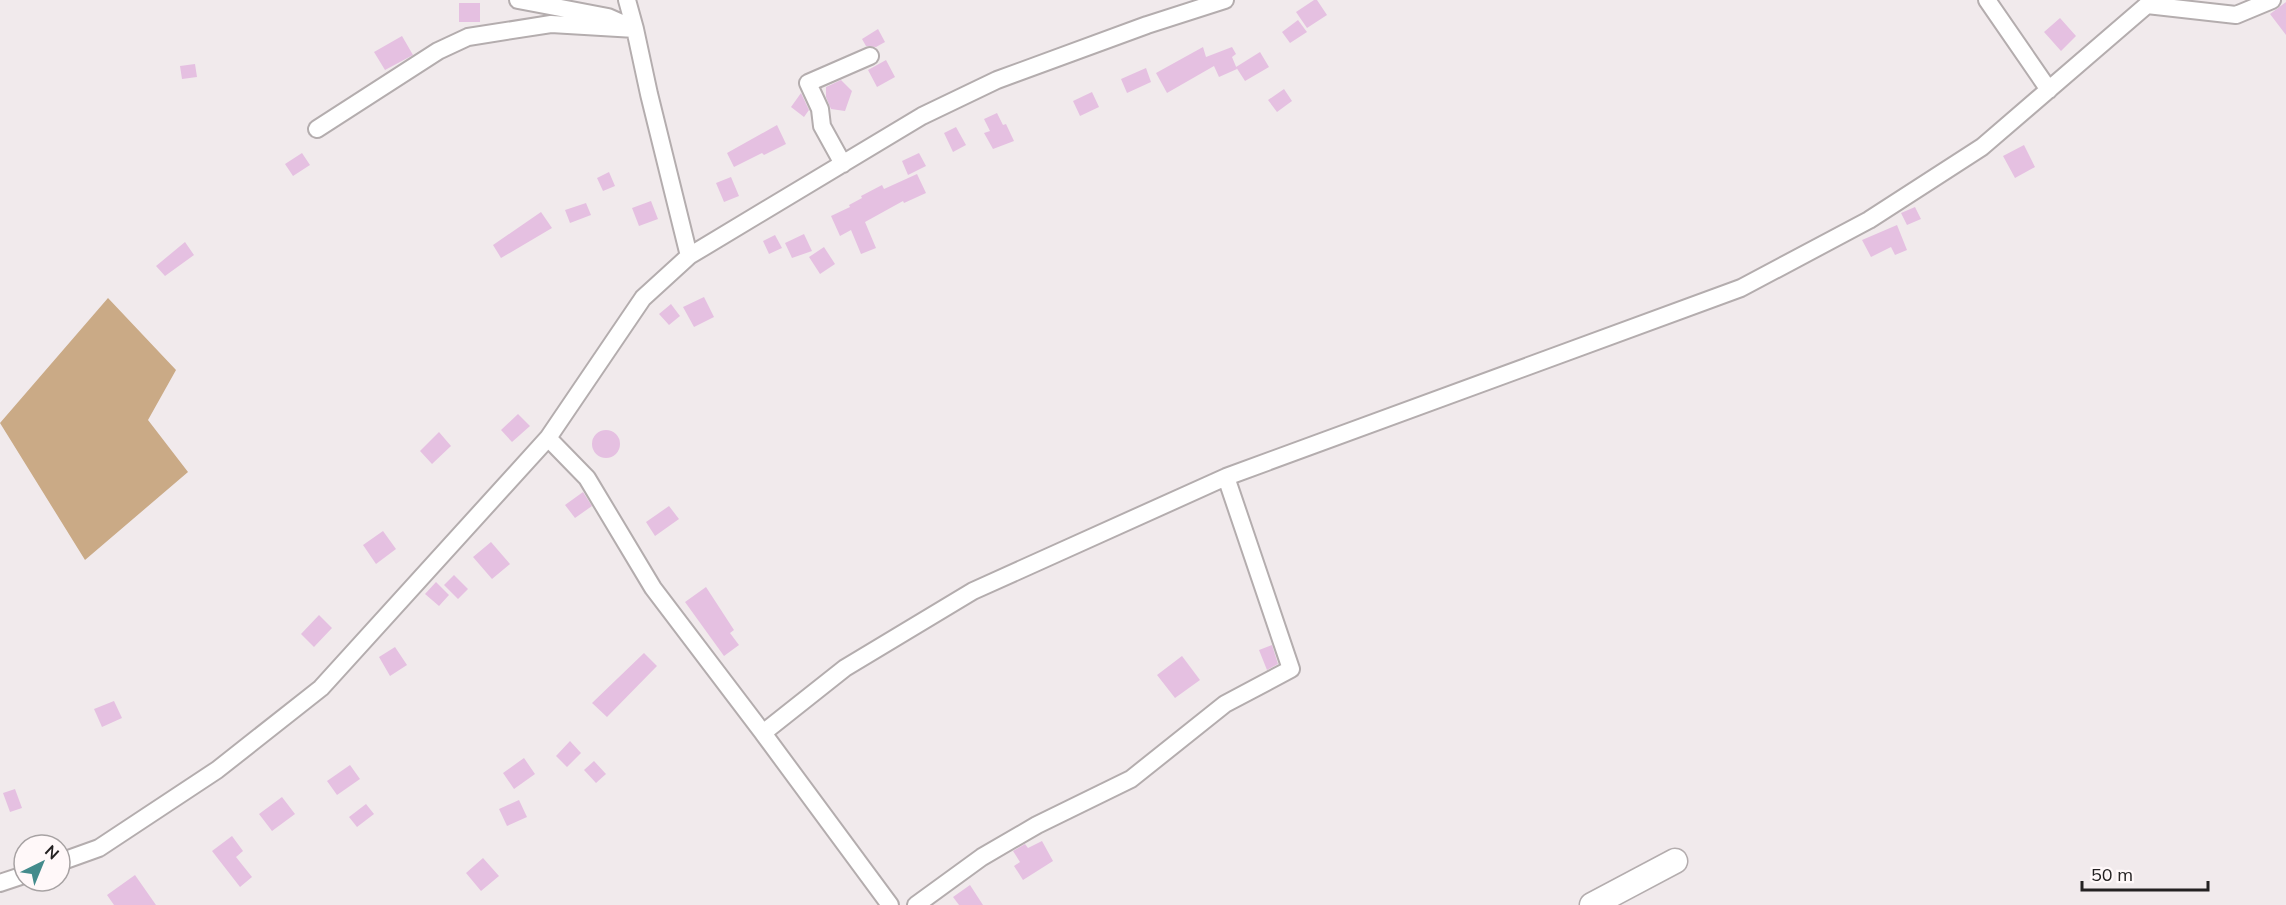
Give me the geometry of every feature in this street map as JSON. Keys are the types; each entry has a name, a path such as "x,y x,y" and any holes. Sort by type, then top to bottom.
{"street":[{"path":"518,0 608,17 635,29"},
{"path":"627,0 689,256"},
{"path":"72,858 99,848 207,776 321,688 548,438 643,298 689,256 922,116 997,80 1147,25 1225,0"},
{"path":"1987,0 2049,90"},
{"path":"763,733 845,668 973,591 1226,477 1742,288 1869,220 1982,147 2147,5 2236,15 2272,0"},
{"path":"317,129 438,51 468,37 551,24 635,29"},
{"path":"843,164 822,126 820,109 808,83 870,56"},
{"path":"548,438 587,478 652,588 891,905"},
{"path":"916,905 982,857 1037,825 1131,779 1225,704 1291,669 1226,477"},
{"path":"1592,905 1675,861"}],"shaded area":[{"path":"108,298 176,370 148,420 188,472 85,560 0,423"}],"building":[{"path":"1317,0 1327,15 1307,28 1296,12"},
{"path":"2286,2 2286,35 2270,14"},
{"path":"459,3 480,3 480,22 459,22"},
{"path":"2060,18 2076,36 2061,51 2044,32"},
{"path":"1298,20 1307,32 1290,43 1282,32"},
{"path":"878,29 885,42 876,47 866,46 862,39"},
{"path":"402,36 413,55 385,70 374,52"},
{"path":"1203,47 1206,57 1232,47 1236,54 1232,57 1237,69 1219,77 1214,66 1167,93 1156,73"},
{"path":"1260,52 1269,67 1245,81 1236,67"},
{"path":"886,60 895,77 877,87 868,70"},
{"path":"195,64 197,77 182,79 180,66"},
{"path":"1146,68 1151,82 1127,93 1121,79"},
{"path":"841,80 852,91 845,111 831,109 826,97 826,87"},
{"path":"1284,89 1292,101 1277,112 1268,100"},
{"path":"1092,92 1099,107 1080,116 1073,101"},
{"path":"801,93 809,110 804,117 791,107"},
{"path":"997,113 1003,125 1006,124 1014,141 993,149 984,133 990,131 984,119"},
{"path":"777,125 786,144 734,167 727,153"},
{"path":"956,127 966,145 953,152 944,133"},
{"path":"2024,145 2035,167 2015,178 2003,156"},
{"path":"302,153 310,165 293,176 285,164"},
{"path":"919,153 926,166 908,175 902,161"},
{"path":"609,172 615,186 603,191 597,178"},
{"path":"917,174 926,193 904,203 903,201 865,222 876,248 861,254 851,230 840,236 831,216 850,207 849,205 862,198 861,196 882,185 884,189"},
{"path":"731,177 739,196 724,202 716,183"},
{"path":"651,201 658,219 639,226 632,208"},
{"path":"586,203 591,215 570,223 565,210"},
{"path":"1915,207 1921,219 1907,225 1901,213"},
{"path":"541,212 552,228 501,258 493,245"},
{"path":"1897,225 1907,250 1895,255 1891,247 1871,257 1862,240"},
{"path":"804,234 812,251 792,258 785,243"},
{"path":"775,235 782,248 769,254 763,241"},
{"path":"185,242 194,255 165,276 156,266"},
{"path":"824,247 835,264 820,274 809,257"},
{"path":"704,297 714,317 694,327 683,307"},
{"path":"671,304 680,316 669,325 659,314"},
{"path":"518,414 530,426 512,442 501,430"},
{"path":"606,430 616,434 620,444 616,454 606,458 596,454 592,444 596,434"},
{"path":"439,432 451,446 432,464 420,451"},
{"path":"583,492 592,506 575,518 565,505"},
{"path":"669,506 679,519 655,536 646,522"},
{"path":"383,531 396,549 376,564 363,545"},
{"path":"491,542 510,564 492,579 473,557"},
{"path":"454,575 468,589 458,599 444,585"},
{"path":"436,582 449,595 439,606 425,594"},
{"path":"706,587 734,630 730,633 739,645 724,656 685,602"},
{"path":"319,615 332,628 314,647 301,634"},
{"path":"1272,645 1278,664 1267,670 1259,650"},
{"path":"395,647 407,665 390,676 379,657"},
{"path":"644,653 657,666 607,717 592,703"},
{"path":"1182,656 1200,680 1175,698 1157,675"},
{"path":"114,701 122,718 102,727 94,709"},
{"path":"570,741 581,753 567,767 556,756"},
{"path":"524,758 535,774 514,789 503,773"},
{"path":"594,761 606,774 596,783 584,770"},
{"path":"350,765 360,779 337,795 327,781"},
{"path":"15,789 22,808 10,812 3,793"},
{"path":"282,797 295,814 272,831 259,814"},
{"path":"519,800 527,817 507,826 499,809"},
{"path":"366,804 374,814 357,827 349,817"},
{"path":"232,836 243,851 236,857 252,877 240,887 212,851"},
{"path":"1042,841 1053,861 1023,880 1014,866 1020,862 1013,851 1025,844 1028,848"},
{"path":"483,858 499,876 481,891 466,873"},
{"path":"135,875 156,905 114,905 107,895"},
{"path":"970,885 983,905 959,905 953,897"}]}
